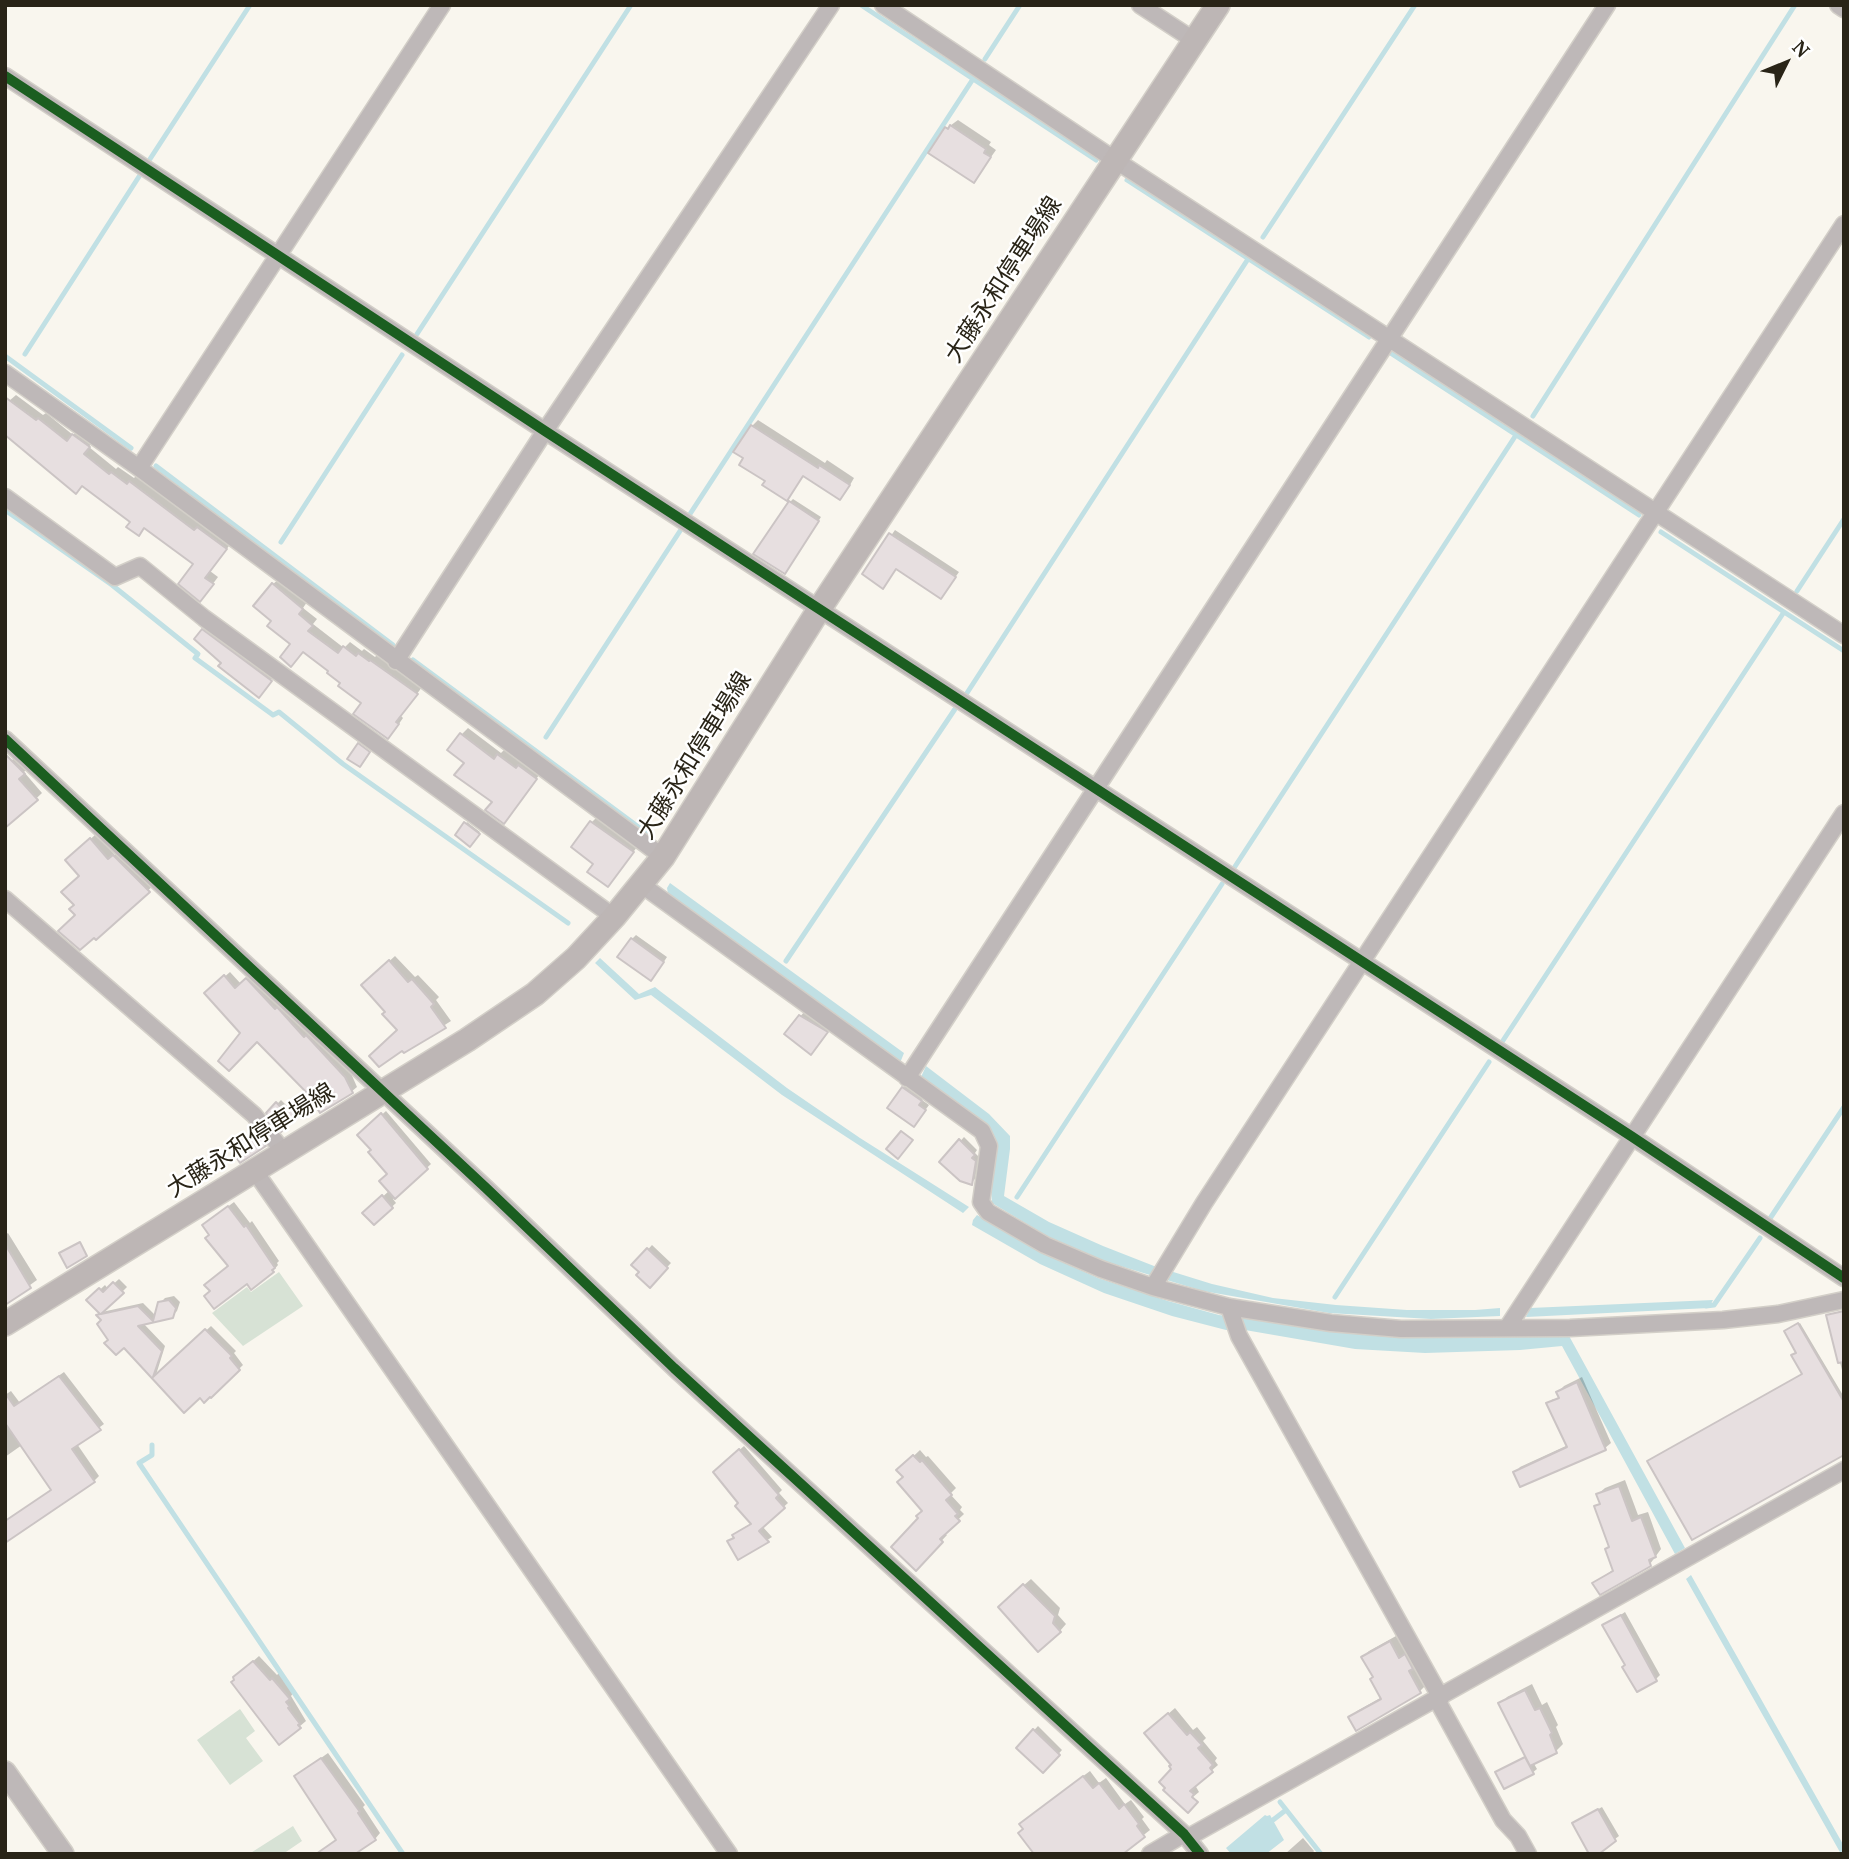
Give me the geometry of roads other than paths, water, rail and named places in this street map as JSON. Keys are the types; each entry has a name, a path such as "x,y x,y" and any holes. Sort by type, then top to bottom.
{"main road":[{"name":"大藤永和停車場線","path":"5,1324 467,1040 534,994 576,958 614,917 663,857 820,608 1218,5"}],"street":[{"path":"139,468 442,5"},
{"path":"396,661 545,431 831,5"},
{"path":"883,5 1115,160 1844,635"},
{"path":"1140,5 1195,41"},
{"path":"907,1078 1607,5"},
{"path":"1838,5 1844,9"},
{"path":"5,76 545,431 1631,1136 1844,1278"},
{"path":"1158,1278 1204,1203 1844,224"},
{"path":"5,373 139,468 663,857"},
{"path":"5,497 115,577 140,566 204,618 614,917"},
{"path":"5,739 383,1091 674,1368 1186,1836 1200,1854"},
{"path":"1507,1328 1844,813"},
{"path":"642,885 986,1136 989,1146 981,1202 988,1212 1045,1245 1101,1269 1158,1278 1229,1307 1331,1323 1401,1329 1570,1328 1723,1320 1777,1314 1844,1300"},
{"path":"5,899 254,1115 284,1152"},
{"path":"254,1170 729,1854"},
{"path":"1229,1307 1238,1336 1503,1819 1518,1836 1528,1854"},
{"path":"1150,1854 1439,1699 1844,1470"},
{"path":"5,1772 63,1854"}],"water":[{"path":"670,883 904,1053 900,1063 668,894"},
{"path":"600,958 639,994 655,987 787,1088 969,1207 963,1213 782,1095 651,995 635,1000 595,963"},
{"path":"926,1066 989,1114 1010,1136 1004,1196 1049,1222 1103,1246 1212,1284 1273,1298 1407,1310 1500,1308 1500,1316 1431,1319 1329,1313 1203,1291 1107,1262 1047,1236 992,1203 991,1190 997,1148 994,1135 988,1125 921,1077"},
{"path":"977,1215 1042,1253 1098,1278 1219,1315 1400,1338 1568,1334 1685,1548 1675,1554 1562,1346 1425,1353 1355,1349 1245,1330 1226,1330 1172,1316 1104,1293 1040,1264 972,1225"},
{"path":"1713,1300 1709,1308 1526,1317 1530,1308"},
{"path":"1691,1575 1844,1846 1844,1854 1841,1854 1686,1579"},
{"path":"1265,1815 1270,1815 1284,1840 1266,1854 1231,1854 1226,1848"}],"waterway":[{"path":"150,159 250,5"},
{"path":"417,334 631,5"},
{"path":"861,5 1096,160"},
{"path":"985,59 1020,5"},
{"path":"1263,237 1415,5"},
{"path":"1533,416 1795,5"},
{"path":"690,514 973,79"},
{"path":"25,354 140,175"},
{"path":"1127,180 1369,337"},
{"path":"967,693 1248,259"},
{"path":"1392,354 1639,515"},
{"path":"281,542 402,355"},
{"path":"5,356 131,448"},
{"path":"1234,868 1516,435"},
{"path":"156,466 393,645"},
{"path":"5,510 112,585 198,654 195,658 273,715 279,712 343,764 568,923"},
{"path":"1797,591 1844,519"},
{"path":"546,737 680,531"},
{"path":"1661,532 1844,651"},
{"path":"1502,1042 1784,612"},
{"path":"413,660 648,834"},
{"path":"786,961 955,709"},
{"path":"1017,1197 1222,884"},
{"path":"1335,1297 1489,1062"},
{"path":"1769,1220 1844,1107"},
{"path":"1706,1306 1714,1305 1760,1238"},
{"path":"152,1445 152,1455 139,1463 403,1854"},
{"path":"1280,1802 1321,1854"},
{"path":"1273,1820 1286,1810"}]}
